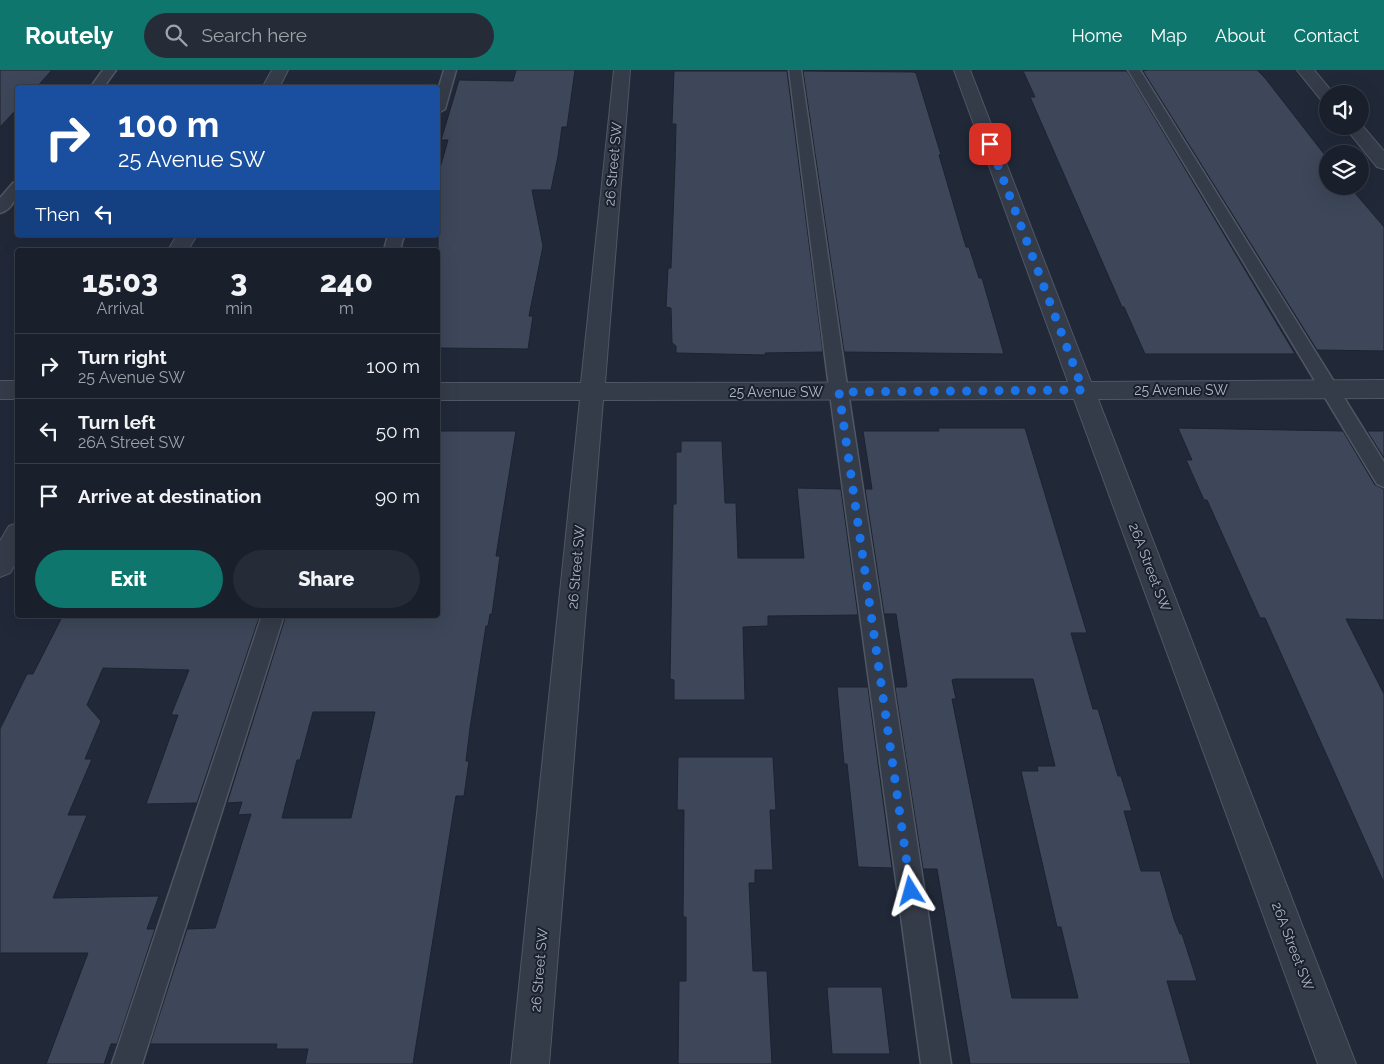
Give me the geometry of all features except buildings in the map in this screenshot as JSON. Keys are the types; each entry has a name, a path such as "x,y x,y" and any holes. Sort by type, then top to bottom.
{"street":[{"path":"272,85 280,70"},
{"name":"26 Street SW","path":"530,1064 622,70"},
{"name":"26A Street SW","path":"962,70 1337,1064"},
{"path":"1305,70 1319,86"},
{"path":"1361,135 1384,163"},
{"path":"179,248 186,237"},
{"name":"25 Avenue SW","path":"440,391 839,392 1384,389"},
{"path":"0,390 15,390"},
{"path":"0,565 15,539"}],"lane":[{"path":"98,85 110,70"},
{"path":"440,102 450,70"},
{"path":"795,70 839,392 936,1064"},
{"path":"1134,70 1384,479"},
{"path":"0,208 15,190"},
{"path":"127,1064 272,618"}],"route":[{"path":"911,891 839,392 1083,390 990,144"}]}
